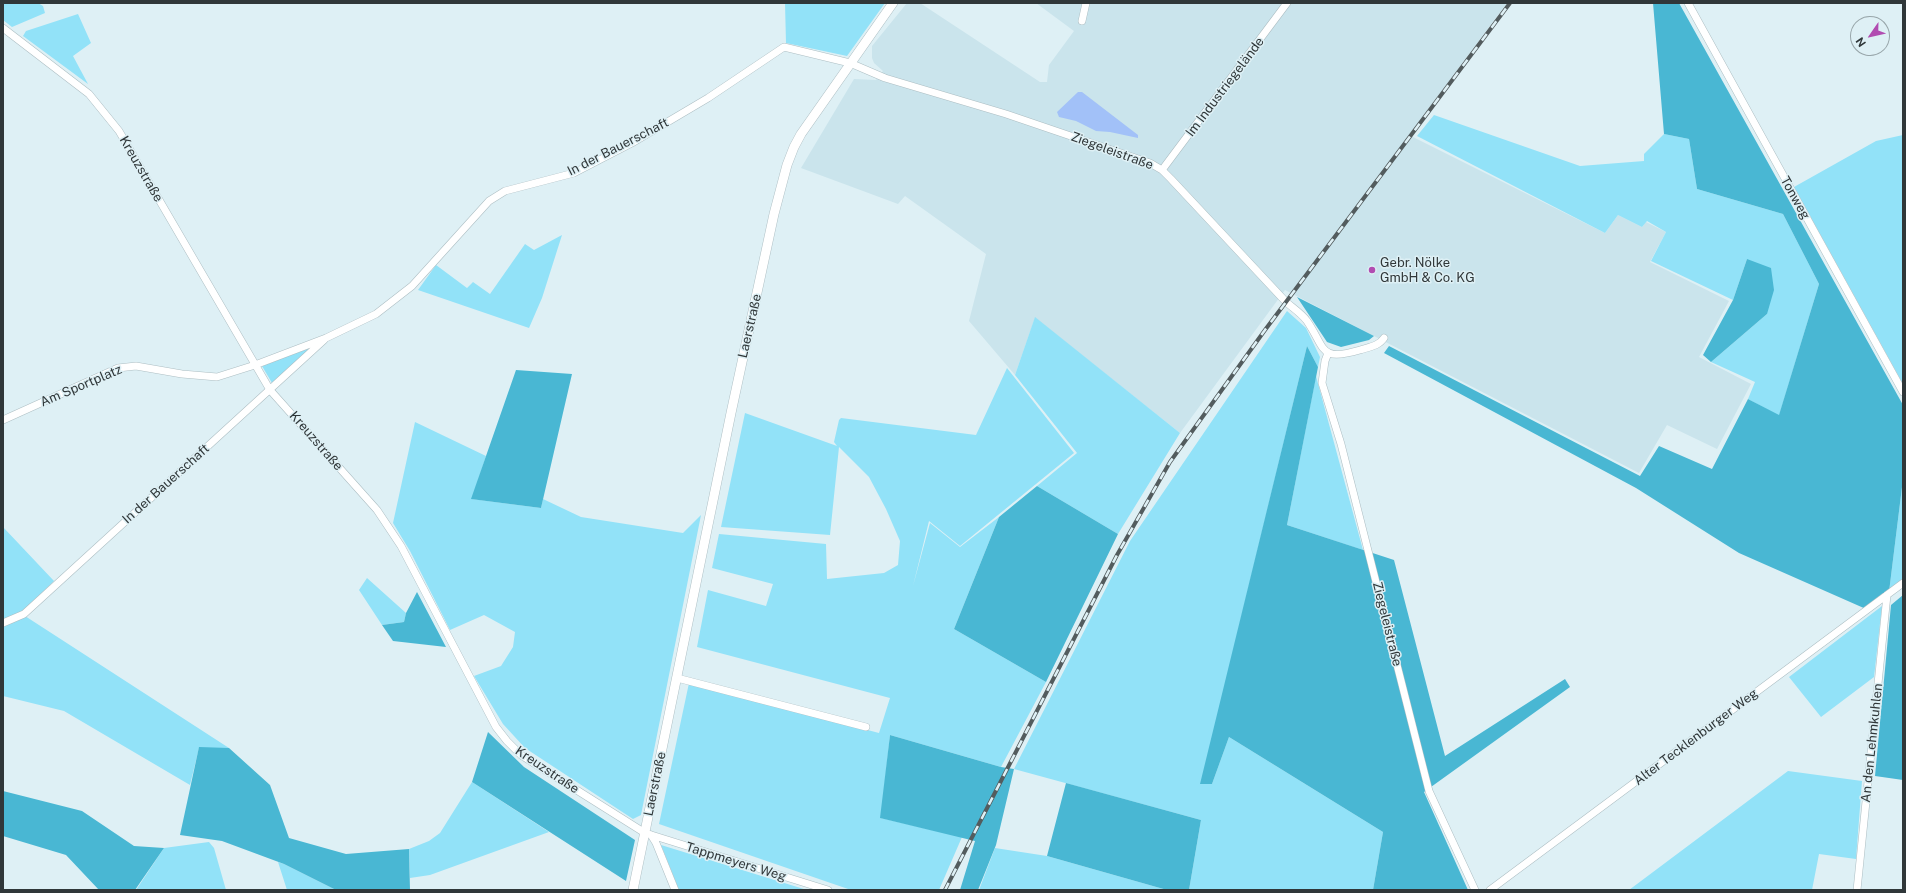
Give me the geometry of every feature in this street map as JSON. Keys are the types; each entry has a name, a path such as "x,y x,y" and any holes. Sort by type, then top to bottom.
{"main road":[{"name":"Laerstraße","path":"633,890 648,834 677,678 731,413 781,184 794,147 850,63 893,3"}],"street":[{"path":"1082,21 1086,3"},
{"name":"Im Industriegelände","path":"1162,170 1287,3"},
{"name":"Tonweg","path":"1688,3 1903,392"},
{"name":"Kreuzstraße","path":"3,28 89,94 119,131 270,390 377,510 400,546 496,727 507,741 521,754 648,834"},
{"name":"In der Bauerschaft","path":"256,365 326,338 376,314 412,286 489,201 505,191 574,172 632,143 708,98 784,47 850,63"},
{"name":"Ziegeleistraße","path":"850,63 885,78 1006,114 1150,163 1162,170 1282,297 1306,320 1322,349 1328,353 1324,361 1322,384 1341,444 1429,791 1475,890"},
{"name":"In der Bauerschaft","path":"3,623 24,614 326,338"},
{"path":"1328,353 1341,355 1349,353 1376,345 1384,338"},
{"name":"Am Sportplatz","path":"3,420 118,368 136,366 182,374 217,377 256,365"},
{"name":"Alter Tecklenburger Weg","path":"1490,890 1903,584"},
{"name":"An den Lehmkuhlen","path":"1857,890 1887,595"},
{"path":"677,678 866,727"},
{"path":"648,834 656,843 675,890"},
{"name":"Tappmeyers Weg","path":"648,834 828,890"}],"shaded area":[{"path":"3,3 38,3 43,6 45,13 12,27 3,20"},
{"path":"785,3 885,3 847,56 786,43"},
{"path":"907,3 920,3 1040,82 1047,82 1049,65 1074,31 1036,3 1507,3 1409,135 1605,233 1618,215 1642,227 1646,222 1666,232 1650,262 1729,301 1699,357 1751,384 1717,449 1667,425 1639,473 1285,290 1180,433 1035,318 1015,375 969,321 986,254 905,196 898,204 801,168 854,79 876,80 883,71 874,63 872,58 872,46"},
{"path":"1653,3 1679,3 1903,405 1903,479 1889,592 1866,609 1739,553 1636,488 1384,353 1389,346 1640,476 1659,446 1712,469 1748,399 1779,415 1819,284 1783,214 1697,189 1689,139 1664,134"},
{"path":"78,14 91,43 73,56 88,84 23,36 26,31"},
{"path":"1078,92 1082,92 1138,135 1138,138 1110,132 1096,131 1076,121 1059,117 1057,112"},
{"path":"1434,115 1580,166 1644,161 1644,154 1664,134 1689,139 1697,189 1783,214 1819,284 1779,416 1748,399 1755,382 1711,362 1767,314 1747,259 1733,300 1651,261 1666,232 1647,221 1642,227 1618,215 1605,233 1417,136"},
{"path":"1903,135 1903,384 1794,187 1876,141"},
{"path":"562,235 542,298 529,328 418,290 436,265 467,288 473,282 490,294 525,244 534,250"},
{"path":"1747,259 1771,268 1774,290 1767,314 1711,362 1703,355 1733,300"},
{"path":"1297,297 1374,336 1369,340 1341,347 1327,342"},
{"path":"1287,311 1306,328 1320,357 1318,367 1307,346 1201,784 1212,784 1229,737 1383,832 1373,890 1189,890 1201,820 1014,769 1130,541"},
{"path":"1035,317 1180,433 1118,534 1037,486 1077,453 1015,375"},
{"path":"1307,346 1318,367 1287,525 1394,560 1445,756 1565,679 1570,687 1424,792 1468,890 1373,890 1383,832 1229,737 1212,784 1200,784"},
{"path":"309,348 310,350 272,383 262,366"},
{"path":"1007,368 1074,453 960,546 929,521 913,586 930,523 960,547 999,517 954,629 1046,682 1001,767 890,735 881,818 962,837 939,890 851,890 659,824 689,683 879,733 890,698 697,647 708,590 766,606 773,584 712,568 719,534 826,544 827,579 884,573 898,565 900,541 886,509 869,477 839,447 830,535 721,527 745,413 837,446 834,442 839,420 841,418 976,435"},
{"path":"516,370 572,374 541,508 471,499"},
{"path":"1316,376 1363,550 1287,525"},
{"path":"415,422 486,456 472,499 541,508 543,499 581,517 683,533 701,515 641,815 633,819 525,748 503,724 474,676 501,666 513,647 515,632 484,615 450,630 410,551 393,523"},
{"path":"1903,479 1903,581 1889,592"},
{"path":"1037,486 1118,534 1046,682 954,629 999,517"},
{"path":"3,527 54,581 23,611 3,620"},
{"path":"367,578 406,613 404,622 382,625 359,590"},
{"path":"417,592 446,647 393,641 382,625 404,622 406,613"},
{"path":"1903,595 1903,780 1875,776 1891,605"},
{"path":"1882,606 1874,677 1821,717 1789,677"},
{"path":"25,616 229,748 199,748 190,785 64,711 3,696 3,627"},
{"path":"488,732 524,767 635,840 626,881 472,782"},
{"path":"890,735 1001,767 1014,769 996,845 978,890 960,890 975,841 880,818"},
{"path":"199,747 229,748 270,785 289,838 346,854 409,849 410,890 336,890 284,864 222,841 180,835"},
{"path":"1788,771 1862,781 1856,859 1819,854 1812,890 1629,890"},
{"path":"472,782 549,832 430,875 410,878 409,849 429,841 440,833"},
{"path":"1066,783 1201,820 1189,890 1167,890 1047,856"},
{"path":"3,791 82,811 134,846 164,848 135,890 99,890 66,855 3,836"},
{"path":"209,842 214,848 226,890 136,890 164,848"},
{"path":"661,845 807,890 679,890"},
{"path":"995,848 1047,856 1167,890 979,890"},
{"path":"278,862 284,864 336,890 287,890"}],"railway":[{"path":"945,890 1117,555 1170,462 1265,330 1510,3"}],"place":[{"name":"Gebr. Nölke GmbH & Co. KG","path":"1372,270"}]}
